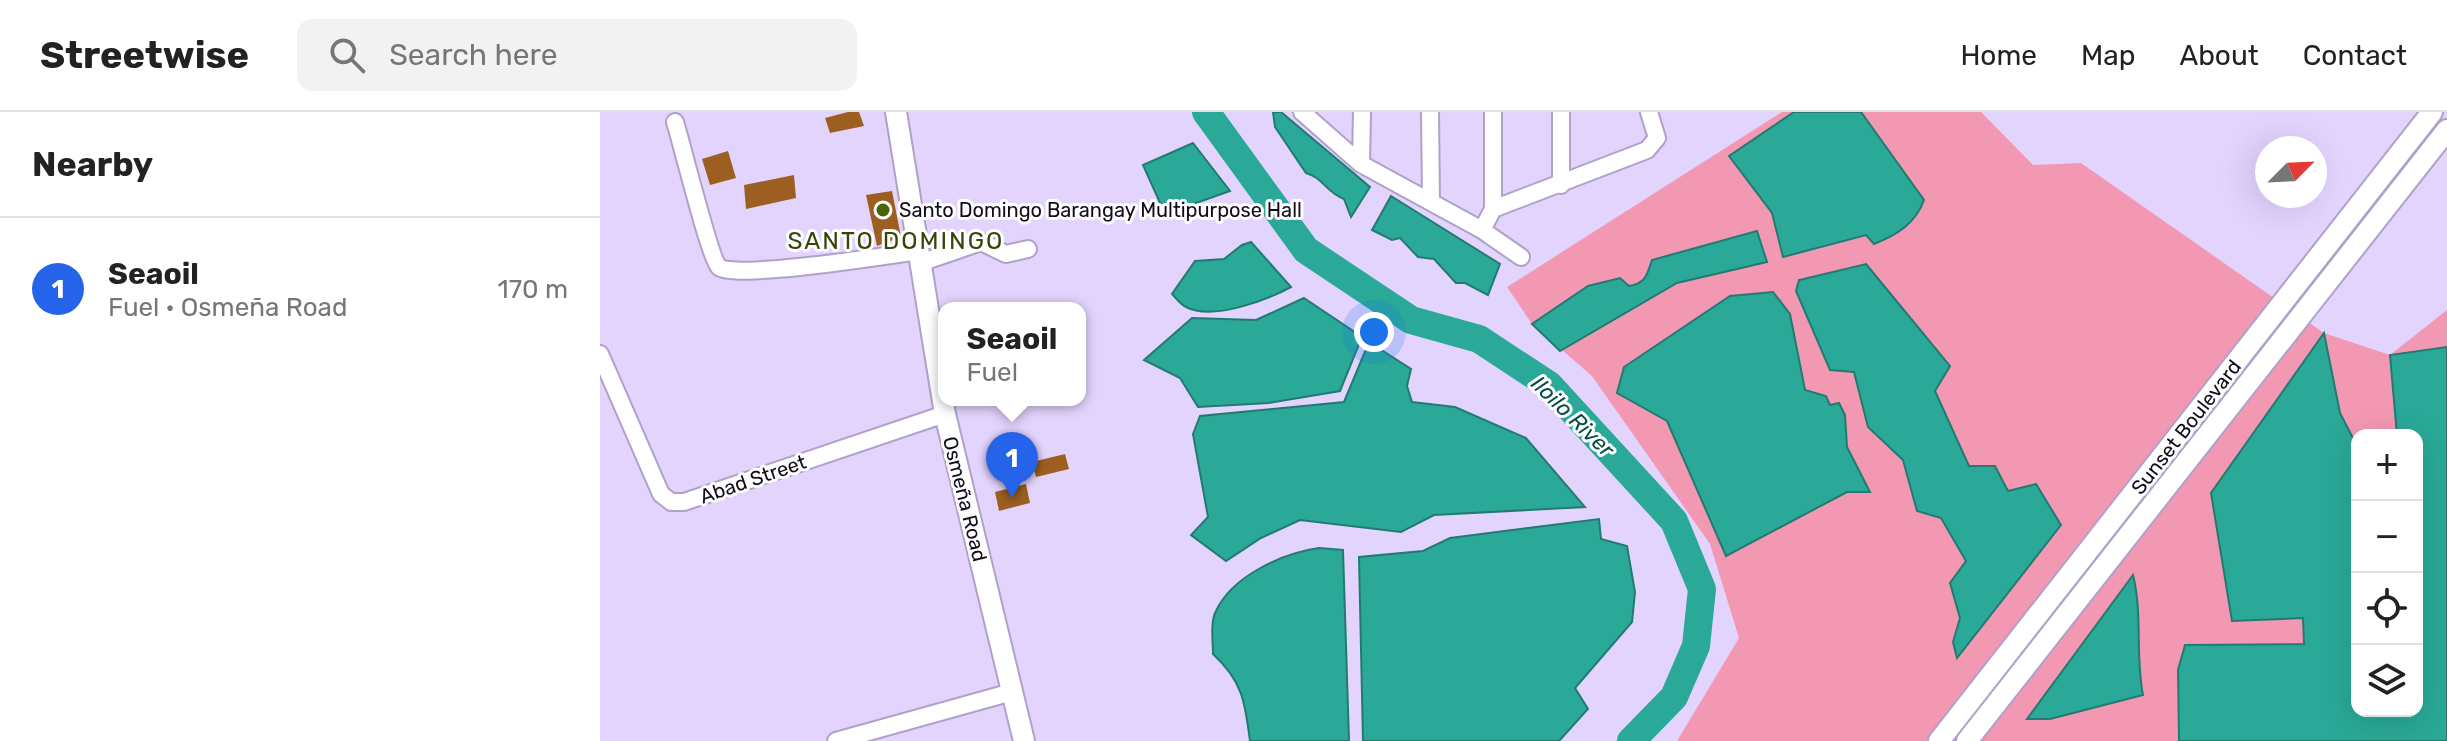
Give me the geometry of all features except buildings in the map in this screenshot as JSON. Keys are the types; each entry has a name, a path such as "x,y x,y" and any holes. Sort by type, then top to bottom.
{"main road":[{"name":"Osmeña Road","path":"896,112 938,372"},
{"name":"Sunset Boulevard","path":"1939,741 2432,112"},
{"name":"Sunset Boulevard","path":"1967,741 2447,130"},
{"name":"Osmeña Road","path":"944,406 1024,741"},
{"path":"1969,702 1987,716"}],"street":[{"path":"1361,164 1362,112"},
{"path":"1430,112 1431,202"},
{"path":"1482,230 1493,209 1493,112"},
{"path":"1561,112 1561,185"},
{"path":"1493,209 1561,185 1655,144 1657,133 1649,112"},
{"path":"1305,113 1361,164 1482,230 1521,257"},
{"path":"675,122 694,183 710,256 720,269 729,273 919,257 981,242 1006,254 1028,249"},
{"name":"Abad Street","path":"600,354 661,494 671,502 684,502 945,414"},
{"path":"836,741 1012,692"}],"shaded area":[{"path":"1273,112 1281,112 1370,187 1351,217 1344,199 1306,173 1275,127"},
{"path":"1782,112 1981,112 2033,165 2081,163 2324,333 2390,355 2447,310 2447,741 1677,741 1739,638 1710,544 1592,376 1532,324 1507,287"},
{"path":"1794,112 1861,112 1924,200 1911,222 1874,244 1866,235 1783,257 1772,213 1729,156"},
{"path":"1193,143 1230,191 1165,214 1143,165"},
{"path":"1391,196 1500,264 1488,295 1465,283 1456,283 1434,259 1418,257 1400,238 1392,240 1372,230"},
{"path":"1757,231 1767,262 1677,283 1560,351 1532,324 1588,286 1620,278 1629,286 1635,285 1645,278 1652,260"},
{"path":"1251,242 1291,287 1254,303 1210,312 1186,307 1172,294 1195,261 1224,259"},
{"path":"1866,264 1950,366 1935,391 1969,466 1995,466 2008,491 2036,484 2061,525 1957,658 1953,642 1960,618 1950,583 1966,561 1941,518 1917,511 1903,460 1868,427 1854,372 1830,370 1796,291 1799,280"},
{"path":"1773,292 1790,314 1805,390 1826,396 1830,405 1839,403 1845,415 1847,447 1870,492 1847,492 1726,556 1667,421 1617,393 1624,367 1730,296"},
{"path":"1304,298 1362,337 1340,391 1269,403 1198,407 1180,378 1144,360 1192,318 1256,320"},
{"path":"2324,333 2340,413 2351,434 2351,717 2423,717 2423,429 2396,429 2390,355 2447,347 2447,741 2179,741 2178,670 2185,645 2304,644 2303,618 2232,621 2211,493"},
{"path":"1369,342 1411,369 1407,386 1412,402 1455,407 1526,438 1585,507 1434,515 1401,532 1300,520 1261,538 1226,561 1191,535 1208,517 1193,434 1200,416 1344,402"},
{"path":"1599,519 1601,539 1627,546 1635,592 1632,622 1575,688 1588,709 1559,741 1363,741 1359,557 1423,551 1450,538"},
{"path":"1319,548 1343,550 1349,741 1250,741 1241,693 1231,674 1213,654 1214,615 1234,587 1260,568 1290,555"},
{"path":"2133,575 2138,605 2143,695 2050,719 2027,719"}],"waterway":[{"name":"Iloilo River","path":"1206,112 1306,250 1411,320 1479,339 1549,385 1674,521 1702,589 1696,646 1674,697 1631,741"}],"place":[{"name":"Santo Domingo Barangay Multipurpose Hall","path":"883,210"},
{"name":"Seaoil","path":"1012,498"}],"district":[{"name":"SANTO DOMINGO","path":"896,241"}]}
